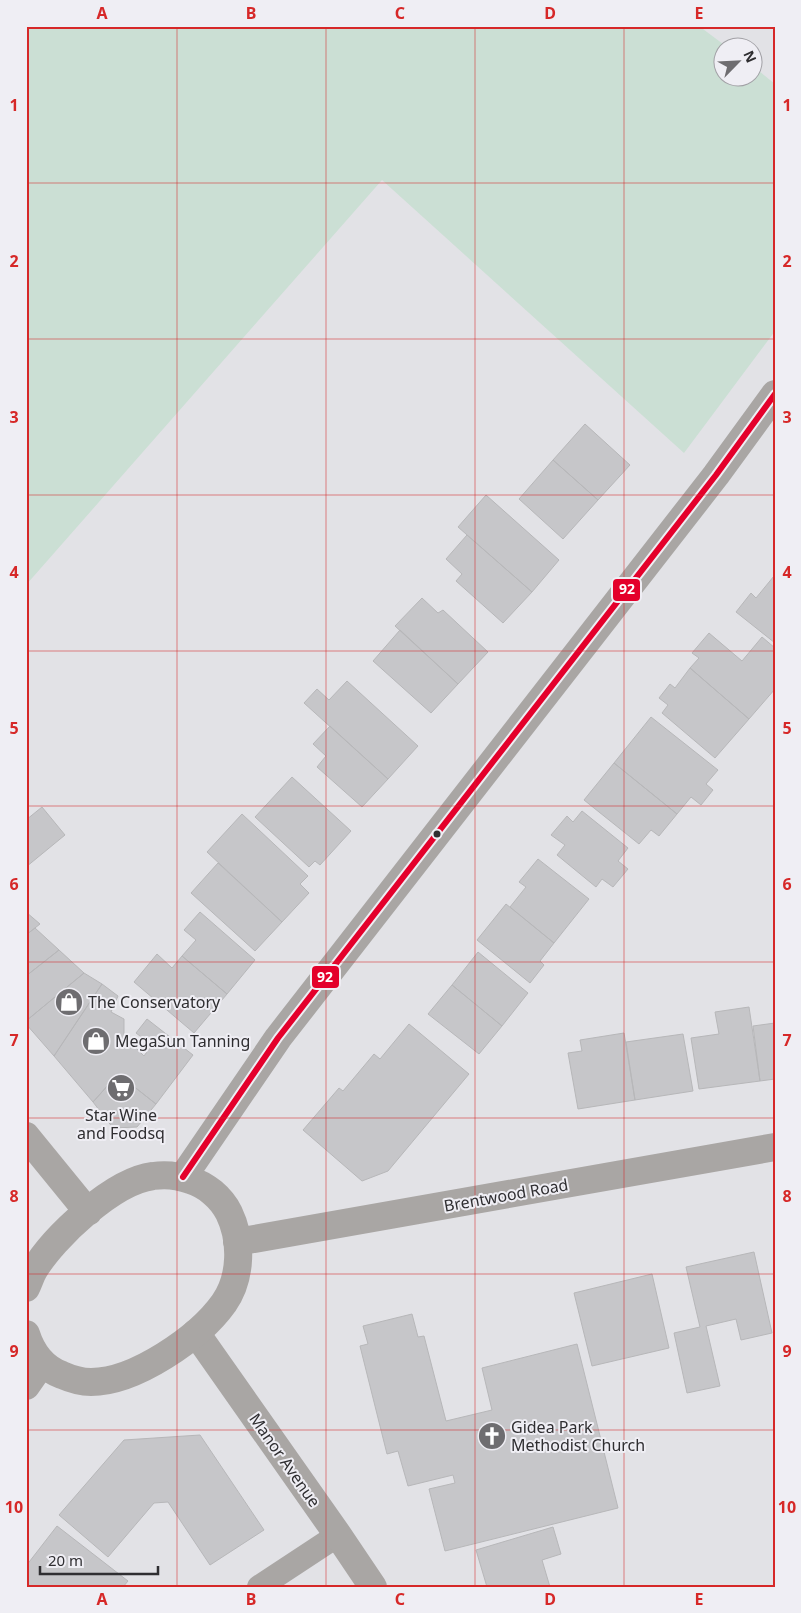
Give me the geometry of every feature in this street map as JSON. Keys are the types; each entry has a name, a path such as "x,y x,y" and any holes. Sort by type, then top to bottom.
{"street":[{"path":"183,1177 278,1038 716,475 775,394"},
{"path":"26,1136 88,1212"},
{"name":"Brentwood Road","path":"238,1242 775,1147"},
{"path":"26,1288 33,1272 64,1233 113,1193 132,1182 151,1176 168,1174 200,1183 226,1207 234,1225 238,1242 239,1263 225,1302 196,1333 158,1360 108,1381 90,1382 74,1380 57,1373 42,1363 34,1352 26,1334"},
{"name":"Manor Avenue","path":"196,1333 373,1587"},
{"path":"26,1386 42,1363"}],"lane":[{"path":"259,1587 338,1535"}],"green space":[{"path":"26,26 699,26 715,38 714,88 764,88 764,75 775,84 775,331 684,453 382,180 26,585"}],"building":[{"path":"585,424 630,465 598,500 553,460"},
{"path":"553,460 598,500 563,539 519,499"},
{"path":"486,495 559,560 532,592 458,527"},
{"path":"467,535 532,592 503,623 456,581 462,574 446,559"},
{"path":"774,576 775,643 736,612 751,593 756,598"},
{"path":"422,598 438,613 443,610 488,652 458,684 395,626"},
{"path":"400,630 458,684 431,713 373,661"},
{"path":"709,633 742,661 762,637 775,648 775,689 749,719 690,668 699,658 692,653"},
{"path":"690,668 749,719 715,758 662,713 668,705 659,698 670,684 675,688"},
{"path":"347,681 418,746 388,779 304,703 317,689 329,700"},
{"path":"651,717 718,770 706,784 713,790 701,805 691,797 677,814 614,763"},
{"path":"330,726 388,779 362,807 317,767 326,756 313,744"},
{"path":"614,763 677,814 659,836 651,830 639,844 584,800"},
{"path":"292,777 351,831 320,865 315,861 309,867 255,817"},
{"path":"42,807 65,835 26,867 26,820"},
{"path":"582,811 628,848 618,861 628,869 613,887 602,879 596,887 557,855 565,845 551,835 567,816 573,822"},
{"path":"242,814 308,876 300,884 309,893 282,922 207,852"},
{"path":"538,859 589,899 554,943 510,907 526,887 519,882"},
{"path":"218,863 282,922 255,951 191,893"},
{"path":"506,904 554,943 540,961 544,965 530,983 477,940"},
{"path":"26,912 40,924 26,935"},
{"path":"200,912 255,960 227,994 182,956 196,940 184,930"},
{"path":"35,928 59,950 26,976 26,935"},
{"path":"59,950 84,973 26,1021 26,976"},
{"path":"478,952 528,993 502,1026 452,985"},
{"path":"157,954 172,968 182,956 227,994 194,1033 134,982"},
{"name":"The Conservatory","path":"84,973 102,984 54,1056 26,1024 26,1021"},
{"name":"MegaSun Tanning","path":"102,984 118,996 111,1012 124,1019 124,1036 144,1056 152,1045 136,1033 147,1019 193,1055 156,1104 118,1074 93,1102 54,1056"},
{"path":"452,985 502,1026 479,1054 428,1014"},
{"path":"749,1007 760,1081 699,1089 691,1038 719,1034 715,1012"},
{"path":"775,1023 775,1079 760,1081 753,1026"},
{"path":"409,1024 469,1074 388,1171 362,1181 303,1130 339,1088 343,1091 374,1054 380,1059"},
{"path":"624,1033 635,1100 578,1109 568,1053 582,1051 580,1040"},
{"path":"683,1034 693,1091 635,1100 626,1042"},
{"name":"Star Wine and Foodsq","path":"118,1074 156,1104 137,1127 113,1128 93,1102"},
{"path":"754,1252 772,1333 741,1340 736,1319 706,1326 720,1386 687,1393 674,1333 700,1327 686,1267"},
{"path":"652,1274 669,1348 592,1366 574,1293"},
{"name":"Gidea Park Methodist Church","path":"412,1314 418,1337 424,1336 446,1421 492,1410 482,1368 577,1344 618,1508 445,1551 429,1489 455,1483 453,1475 408,1486 398,1451 387,1454 360,1346 368,1344 363,1326"},
{"path":"200,1435 264,1530 210,1565 168,1502 154,1503 108,1557 59,1515 124,1440"},
{"path":"57,1526 128,1581 123,1587 32,1587 26,1583 26,1566"},
{"path":"553,1527 561,1554 542,1560 550,1587 487,1587 476,1550"}],"transit line":[{"name":"92","path":"183,1177 278,1038 716,475 775,394"}],"place":[{"name":"The Conservatory","path":"69,1002"},
{"name":"MegaSun Tanning","path":"96,1041"},
{"name":"Star Wine and Foodsq","path":"121,1088"},
{"name":"Gidea Park Methodist Church","path":"492,1436"}]}
